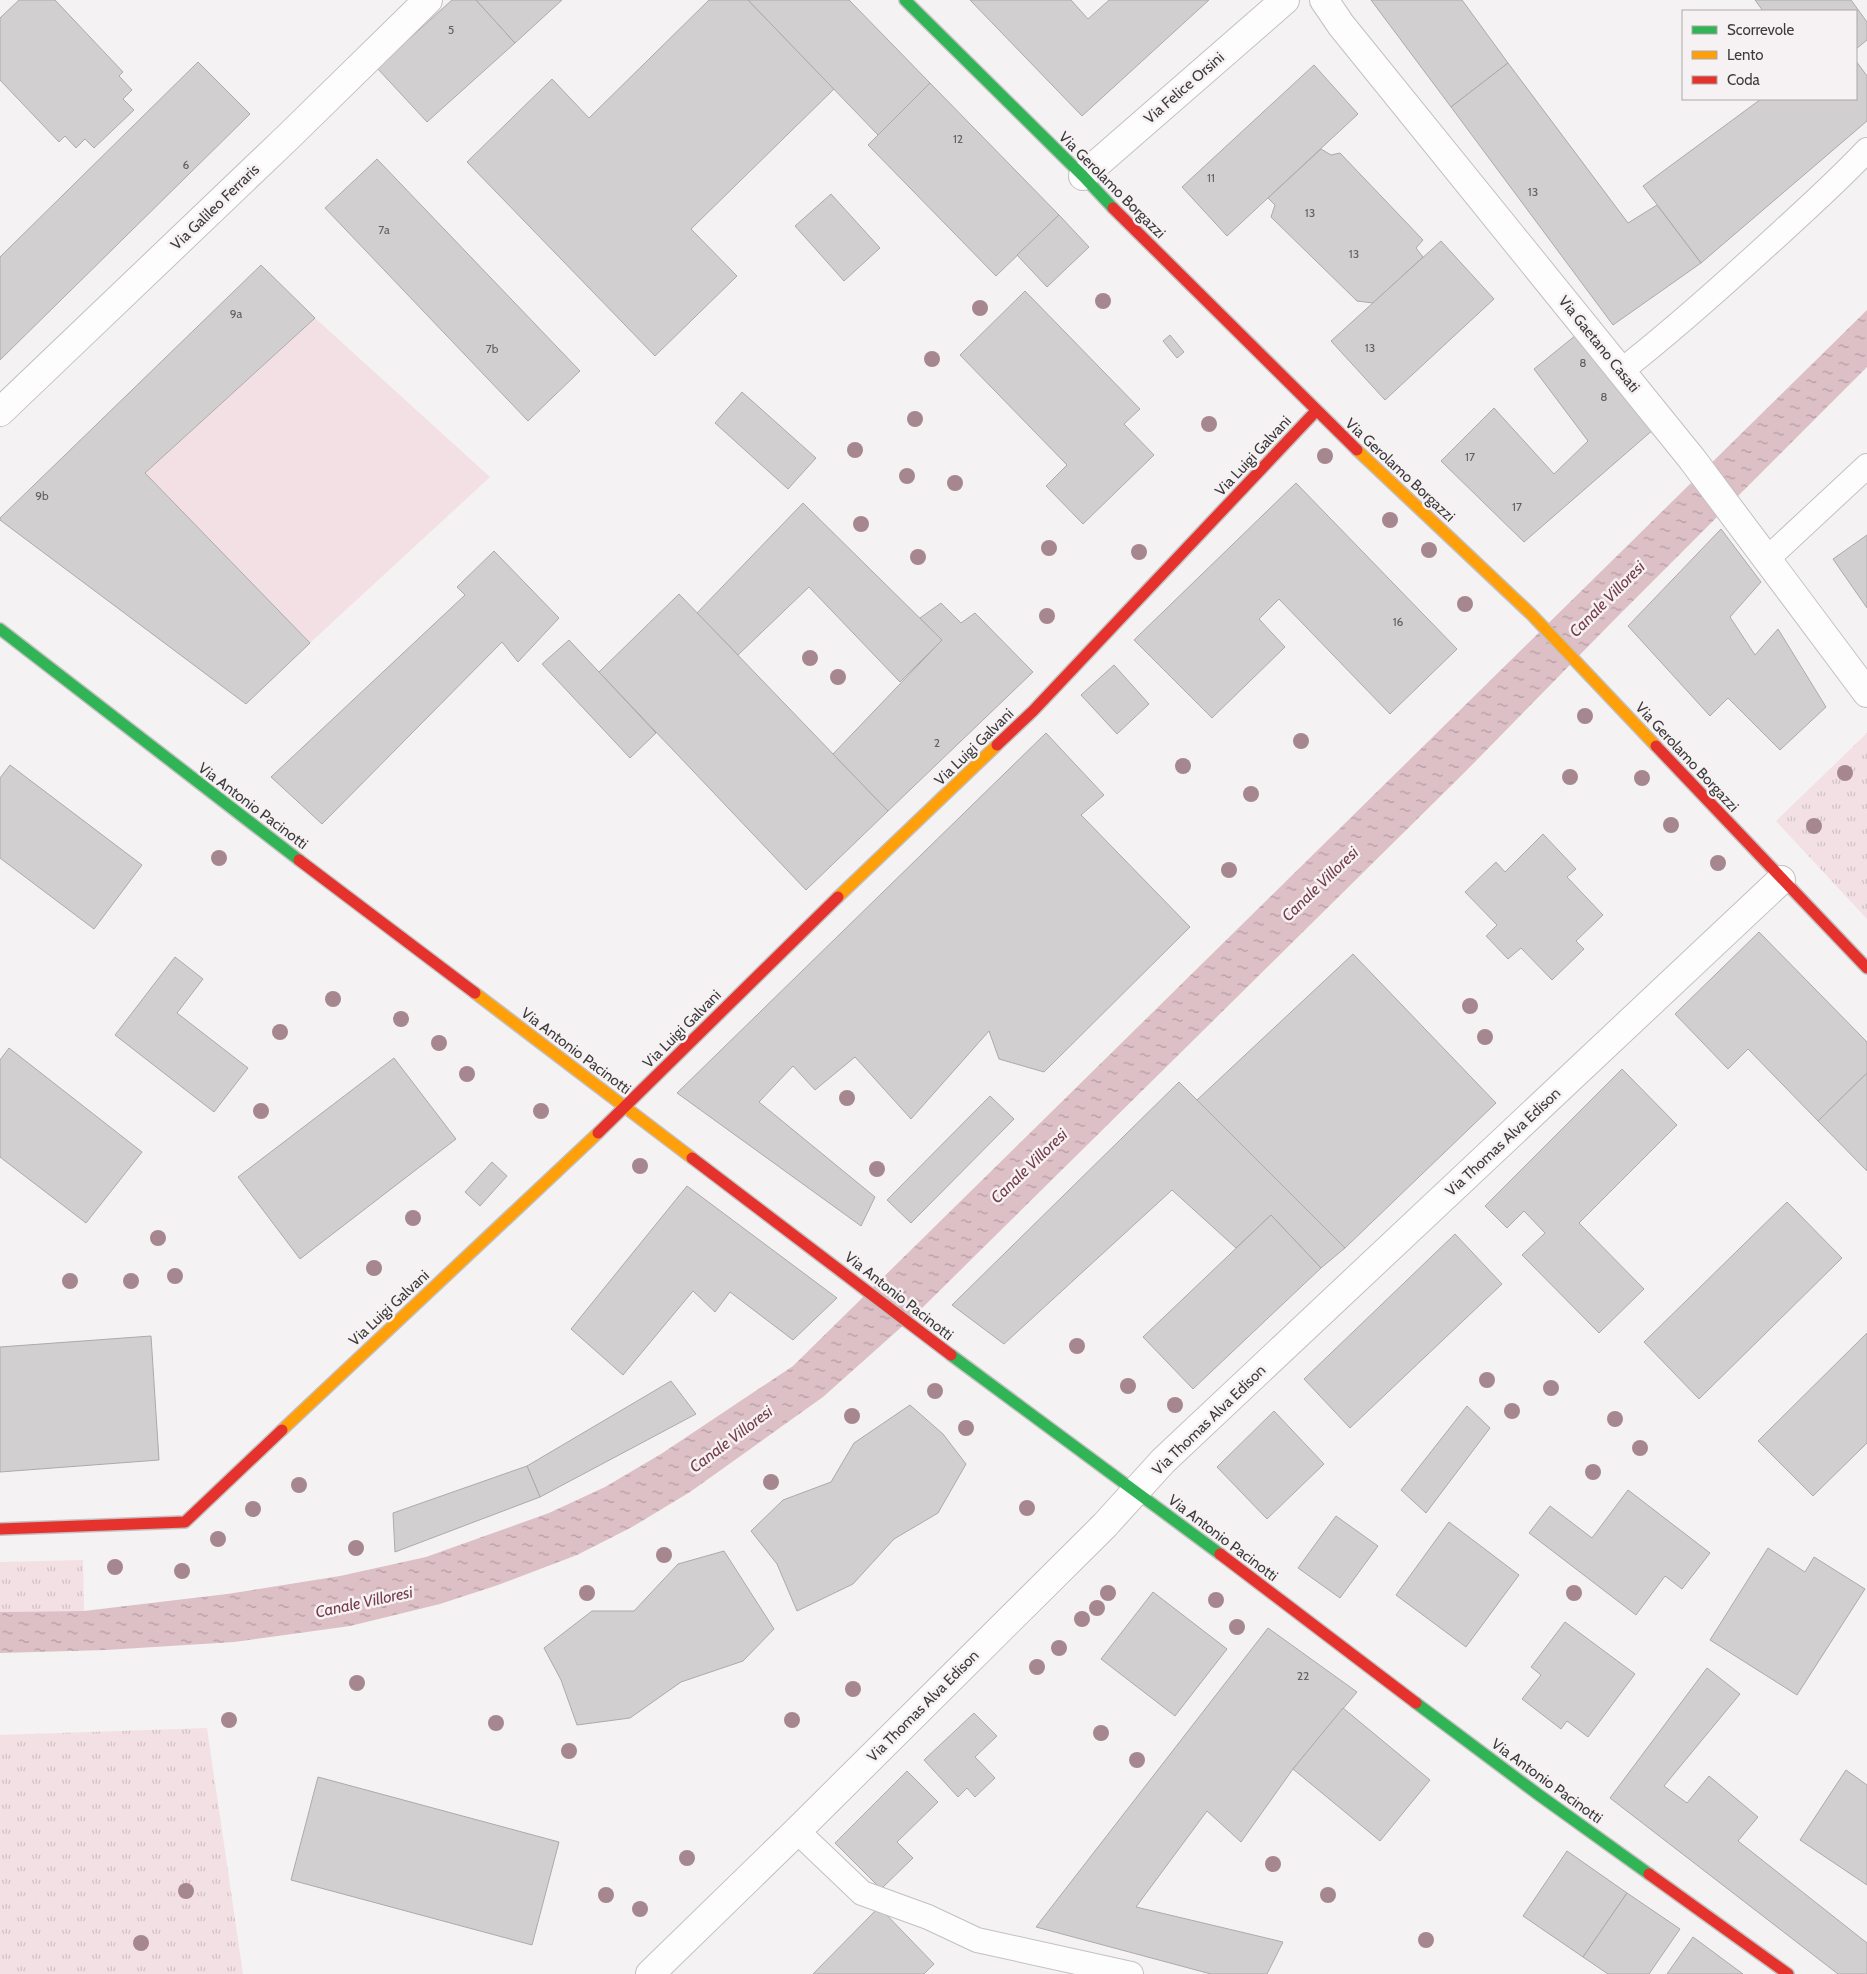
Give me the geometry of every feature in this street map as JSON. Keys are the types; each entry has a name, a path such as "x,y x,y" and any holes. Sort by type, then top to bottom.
{"street":[{"name":"Via Galileo Ferraris","path":"0,412 287,138 428,0"},
{"name":"Via Gerolamo Borgazzi","path":"905,0 1316,411 1530,614 1781,880 1867,968"},
{"name":"Via Felice Orsini","path":"1083,176 1285,0"},
{"name":"Via Gaetano Casati","path":"1324,0 1347,33 1692,459 1867,693"},
{"name":"Via Luigi Galvani","path":"0,1529 185,1522 625,1107 817,917 1034,711 1316,411"},
{"name":"Via Antonio Pacinotti","path":"0,629 205,789 850,1277 909,1324 1539,1795 1788,1974"},
{"name":"Via Thomas Alva Edison","path":"650,1974 797,1832 1105,1525 1163,1461 1781,880"}],"lane":[{"path":"1621,371 1664,338 1840,179 1867,150"},
{"path":"1767,559 1867,466"},
{"path":"797,1832 862,1892 928,1917 977,1940 1131,1974"}],"green space":[{"path":"315,318 490,477 310,643 145,473"},
{"path":"1867,733 1867,919 1776,821"},
{"path":"83,1560 84,1611 0,1612 0,1562"},
{"path":"207,1728 243,1974 0,1974 0,1735"}],"water":[{"name":"Canale Villoresi","path":"1867,310 1867,367 1467,770 916,1314 823,1397 690,1492 632,1527 577,1555 498,1585 440,1604 350,1626 234,1642 106,1650 0,1653 0,1612 84,1611 227,1594 340,1576 426,1557 549,1513 605,1487 661,1454 793,1366"}],"building":[{"path":"19,0 55,0 123,72 119,76 132,90 123,99 134,110 94,148 85,139 76,148 65,136 59,142 0,80 0,18"},
{"path":"452,0 476,0 515,43 427,122 377,68"},
{"path":"476,0 562,0 515,43"},
{"path":"709,0 748,0 834,89 691,229 737,276 655,356 467,162 552,79 589,118"},
{"path":"748,0 849,0 930,83 878,135"},
{"path":"970,0 1071,0 1088,19 1109,0 1209,0 1082,116"},
{"path":"1371,0 1462,0 1508,63 1451,107"},
{"path":"1755,0 1851,0 1867,22 1867,40 1857,48 1857,10 1762,10"},
{"path":"198,62 250,114 0,360 0,257"},
{"path":"1857,62 1867,76 1867,121 1701,263 1643,186 1760,100 1857,100"},
{"path":"1508,63 1628,223 1657,205 1701,263 1613,325 1451,107"},
{"path":"1314,65 1358,114 1227,236 1182,187"},
{"path":"930,83 1059,215 996,276 868,145"},
{"path":"1321,149 1331,155 1340,153 1423,240 1416,248 1423,257 1373,303 1357,301 1271,217 1275,205 1268,198"},
{"path":"377,159 580,371 528,421 325,208"},
{"path":"831,194 880,248 844,281 795,226"},
{"path":"1059,215 1089,247 1047,287 1017,255"},
{"path":"1441,241 1494,299 1385,400 1331,341"},
{"path":"261,265 315,318 145,473 310,643 246,704 0,520 0,518"},
{"path":"1025,291 1140,409 1124,424 1154,455 1083,524 1046,486 1067,465 960,355"},
{"path":"1170,335 1184,352 1177,358 1163,341"},
{"path":"1576,335 1654,429 1524,542 1441,461 1494,408 1554,474 1588,441 1534,369"},
{"path":"742,392 816,458 788,489 715,423"},
{"path":"1296,483 1457,649 1390,714 1279,599 1259,619 1285,647 1212,718 1134,640"},
{"path":"803,503 942,640 900,682 809,587 738,655 697,613"},
{"path":"1721,529 1761,582 1730,617 1755,655 1778,629 1826,707 1780,750 1728,698 1710,716 1628,626"},
{"path":"1867,535 1867,608 1833,559"},
{"path":"494,551 559,618 518,662 502,642 322,824 271,777 465,595 457,587"},
{"path":"679,594 888,811 806,890 599,672"},
{"path":"941,603 961,623 975,613 1033,672 888,811 833,754 942,640 920,618"},
{"path":"569,640 656,733 630,758 542,664"},
{"path":"1114,665 1149,704 1117,734 1081,695"},
{"path":"1046,733 1104,795 1081,815 1190,927 1044,1072 999,1059 989,1031 911,1119 855,1057 815,1090 793,1066 759,1102 875,1197 861,1226 677,1093"},
{"path":"10,765 142,865 94,929 0,858 0,778"},
{"path":"1543,834 1576,869 1567,877 1603,915 1576,941 1584,949 1552,980 1521,948 1508,959 1486,936 1497,925 1465,892 1496,862 1505,872"},
{"path":"1759,932 1867,1042 1867,1073 1818,1121 1748,1049 1728,1069 1675,1014"},
{"path":"1353,954 1496,1103 1345,1248 1197,1100"},
{"path":"175,957 203,979 177,1013 248,1068 214,1112 115,1035"},
{"path":"9,1048 142,1152 86,1223 0,1157 0,1060"},
{"path":"394,1058 456,1139 300,1259 238,1177"},
{"path":"1622,1069 1677,1125 1579,1223 1644,1289 1599,1333 1522,1255 1545,1233 1524,1211 1507,1228 1485,1206"},
{"path":"1867,1073 1867,1171 1818,1121"},
{"path":"1179,1082 1345,1248 1321,1268 1271,1215 1236,1248 1172,1190 1004,1344 952,1305"},
{"path":"990,1096 1014,1119 911,1223 887,1200"},
{"path":"492,1162 507,1176 480,1206 465,1192"},
{"path":"687,1186 837,1298 793,1340 730,1292 715,1312 693,1291 623,1375 571,1329"},
{"path":"1787,1202 1842,1258 1699,1399 1644,1342"},
{"path":"1271,1215 1321,1268 1193,1389 1143,1337"},
{"path":"1455,1234 1502,1284 1350,1428 1304,1379"},
{"path":"1867,1333 1867,1443 1813,1496 1758,1441"},
{"path":"151,1336 159,1460 0,1472 0,1347"},
{"path":"671,1381 696,1414 540,1497 527,1466"},
{"path":"910,1405 943,1434 966,1464 938,1513 894,1539 853,1584 797,1611 777,1564 751,1531 783,1500 831,1482 854,1443"},
{"path":"1467,1406 1490,1428 1426,1513 1401,1490"},
{"path":"1274,1411 1324,1464 1267,1519 1217,1467"},
{"path":"527,1466 540,1497 395,1552 393,1513"},
{"path":"1628,1490 1710,1553 1682,1589 1665,1576 1636,1615 1529,1533 1550,1506 1592,1538"},
{"path":"1336,1516 1378,1546 1340,1598 1298,1568"},
{"path":"1449,1522 1519,1575 1466,1647 1396,1595"},
{"path":"1768,1548 1805,1572 1814,1557 1865,1589 1797,1695 1710,1640"},
{"path":"724,1551 774,1629 743,1661 681,1682 630,1718 577,1725 561,1680 544,1648 592,1611 634,1611 678,1564"},
{"path":"1153,1592 1227,1649 1175,1716 1101,1659"},
{"path":"1565,1622 1635,1674 1588,1737 1567,1721 1561,1729 1522,1699 1541,1675 1531,1667"},
{"path":"1268,1628 1357,1692 1293,1769 1241,1842 1207,1811 1136,1907 1283,1942 1267,1974 1211,1974 1036,1927"},
{"path":"1707,1668 1740,1694 1664,1786 1687,1803 1709,1776 1758,1817 1738,1841 1867,1943 1867,1974 1838,1974 1610,1798"},
{"path":"1343,1708 1430,1780 1380,1841 1293,1769"},
{"path":"974,1713 997,1736 975,1757 995,1778 975,1797 967,1788 958,1797 924,1760"},
{"path":"1846,1770 1867,1785 1867,1885 1800,1840"},
{"path":"907,1771 938,1802 897,1842 913,1858 881,1889 835,1843"},
{"path":"318,1777 559,1842 532,1945 291,1880"},
{"path":"1567,1851 1627,1893 1583,1957 1523,1916"},
{"path":"1627,1893 1680,1929 1649,1974 1608,1974 1583,1957"},
{"path":"879,1907 934,1964 924,1974 813,1974"},
{"path":"1693,1937 1743,1974 1667,1974"}],"traffic: fast":[{"path":"905,0 1113,208"},
{"path":"0,629 299,860"},
{"path":"951,1355 1220,1554"},
{"path":"1416,1703 1649,1874"}],"traffic: slow":[{"path":"1357,450 1531,614 1656,746"},
{"path":"838,897 997,745"},
{"path":"475,993 692,1158"},
{"path":"282,1430 598,1133"}],"traffic: jam":[{"path":"1113,208 1357,450"},
{"path":"997,745 1033,711 1316,411"},
{"path":"1656,746 1867,968"},
{"path":"299,860 475,993"},
{"path":"598,1133 838,897"},
{"path":"692,1158 951,1355"},
{"path":"0,1529 185,1522 282,1430"},
{"path":"1220,1554 1416,1703"},
{"path":"1649,1874 1788,1974"}]}
